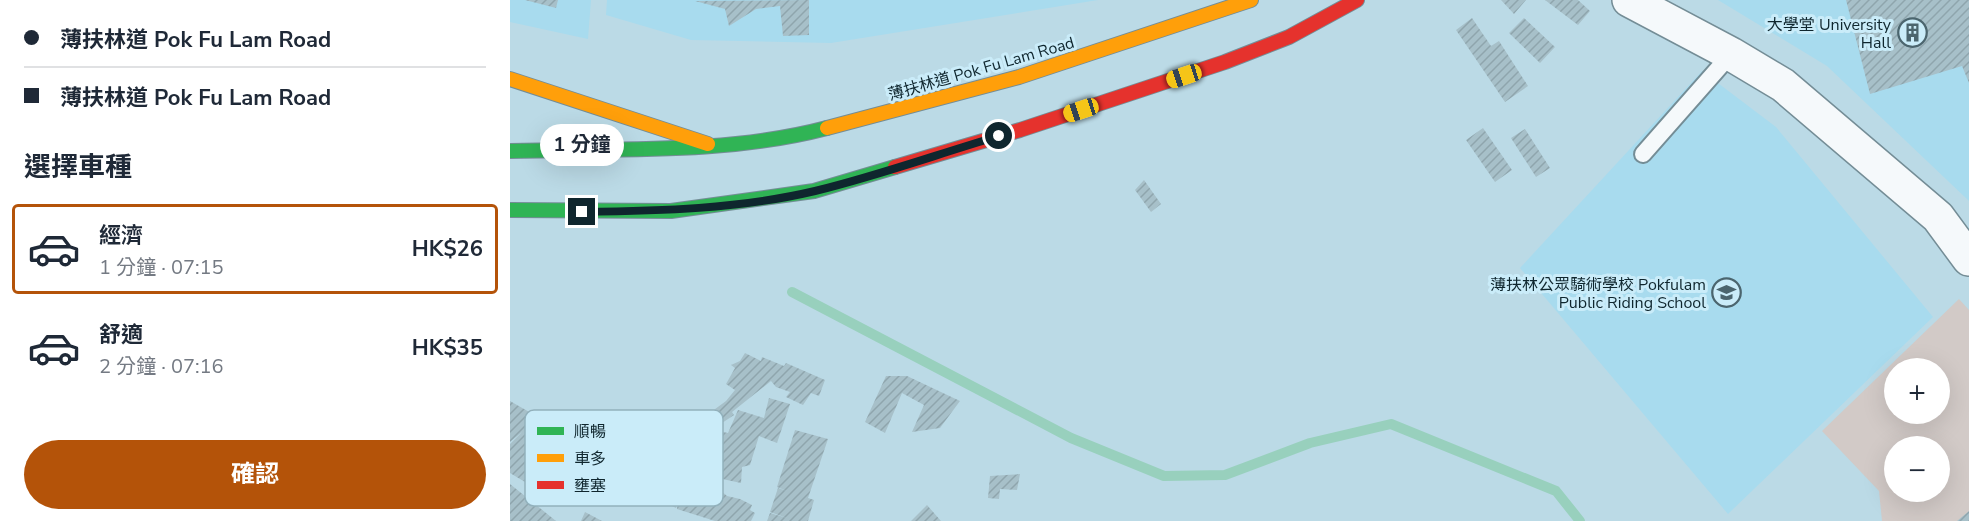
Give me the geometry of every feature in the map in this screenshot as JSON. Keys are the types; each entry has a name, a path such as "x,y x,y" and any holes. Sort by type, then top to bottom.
{"main road":[{"name":"薄扶林道 Pok Fu Lam Road","path":"510,151 714,146 760,141 822,129 1019,77 1251,0"},
{"path":"510,210 670,211 757,201 814,191 1020,130 1225,62 1289,37 1357,0"},
{"name":"薄扶林道 Pok Fu Lam Road","path":"510,79 714,146"}],"street":[{"path":"1629,0 1731,54 1783,85 1938,217 1969,259"}],"lane":[{"path":"1643,154 1731,54"}],"shaded area":[{"path":"510,0 591,0 588,39 510,22"},
{"path":"607,0 1098,0 831,43 691,40 606,15"},
{"path":"1718,0 1969,0 1969,201 1827,66"},
{"name":"薄扶林公眾騎術學校 Pokfulam Public Riding School","path":"1702,71 1776,127 1933,317 1890,358 1884,358 1884,364 1728,514 1520,268"},
{"path":"1959,299 1969,310 1969,521 1882,521 1879,491 1822,431 1884,371 1884,424 1950,424 1950,358 1898,358"}],"building":[{"path":"525,0 558,0 556,8"},
{"path":"809,0 809,35 783,36 780,6 756,9 729,26 725,9 695,1"},
{"path":"1501,0 1526,0 1514,14"},
{"path":"1545,0 1578,0 1590,11 1578,25"},
{"name":"大學堂 University Hall","path":"1846,0 1969,0 1969,83 1962,66 1870,94"},
{"path":"1472,18 1491,46 1499,41 1528,86 1505,102 1456,30"},
{"path":"1524,18 1555,47 1540,63 1509,33"},
{"path":"1483,128 1512,170 1495,182 1466,140"},
{"path":"1525,129 1550,168 1536,177 1511,138"},
{"path":"1144,180 1161,204 1151,212 1135,190"},
{"path":"745,353 761,361 762,357 784,366 786,363 825,380 819,396 811,393 803,405 786,397 790,392 776,387 771,381 732,412 734,415 723,422 723,410 714,410 726,401 735,390 726,384 735,368 731,365 740,361"},
{"path":"886,376 907,376 960,401 940,428 912,432 924,405 902,393 885,433 865,422"},
{"path":"769,398 790,404 777,443 759,436 750,465 742,467 741,483 723,479 723,432 728,433 738,410 764,418"},
{"path":"510,401 526,410 525,482 510,473 510,444 522,432 510,442"},
{"path":"795,430 828,439 808,498 814,500 808,521 767,521 770,513 787,518 770,512 778,488 787,491 777,487"},
{"path":"1020,474 1017,490 1000,489 999,499 988,498 990,476"},
{"path":"510,484 525,496 525,506 537,506 556,521 510,521"},
{"path":"723,492 752,505 750,510 755,513 751,521 715,521 677,509 677,506 723,506"},
{"path":"927,505 941,521 911,521"},
{"path":"1969,511 1969,521 1957,521"},
{"path":"585,512 602,521 581,521"}],"waterway":[{"path":"792,292 1071,438 1164,476 1225,475 1310,443 1391,424 1556,491 1580,521"}],"traffic: fast":[{"path":"510,151 669,149 749,143 827,128"},
{"path":"510,210 671,211 814,191 895,167"}],"traffic: slow":[{"path":"827,128 1019,77 1251,0"},
{"path":"510,79 708,144"}],"traffic: jam":[{"path":"895,167 1020,130 1225,62 1289,37 1357,0"}],"place":[{"name":"大學堂 University Hall","path":"1912,33"},
{"name":"薄扶林公眾騎術學校 Pokfulam Public Riding School","path":"1727,293"}],"route":[{"path":"582,212 670,211 757,201 814,191 999,136"}]}
